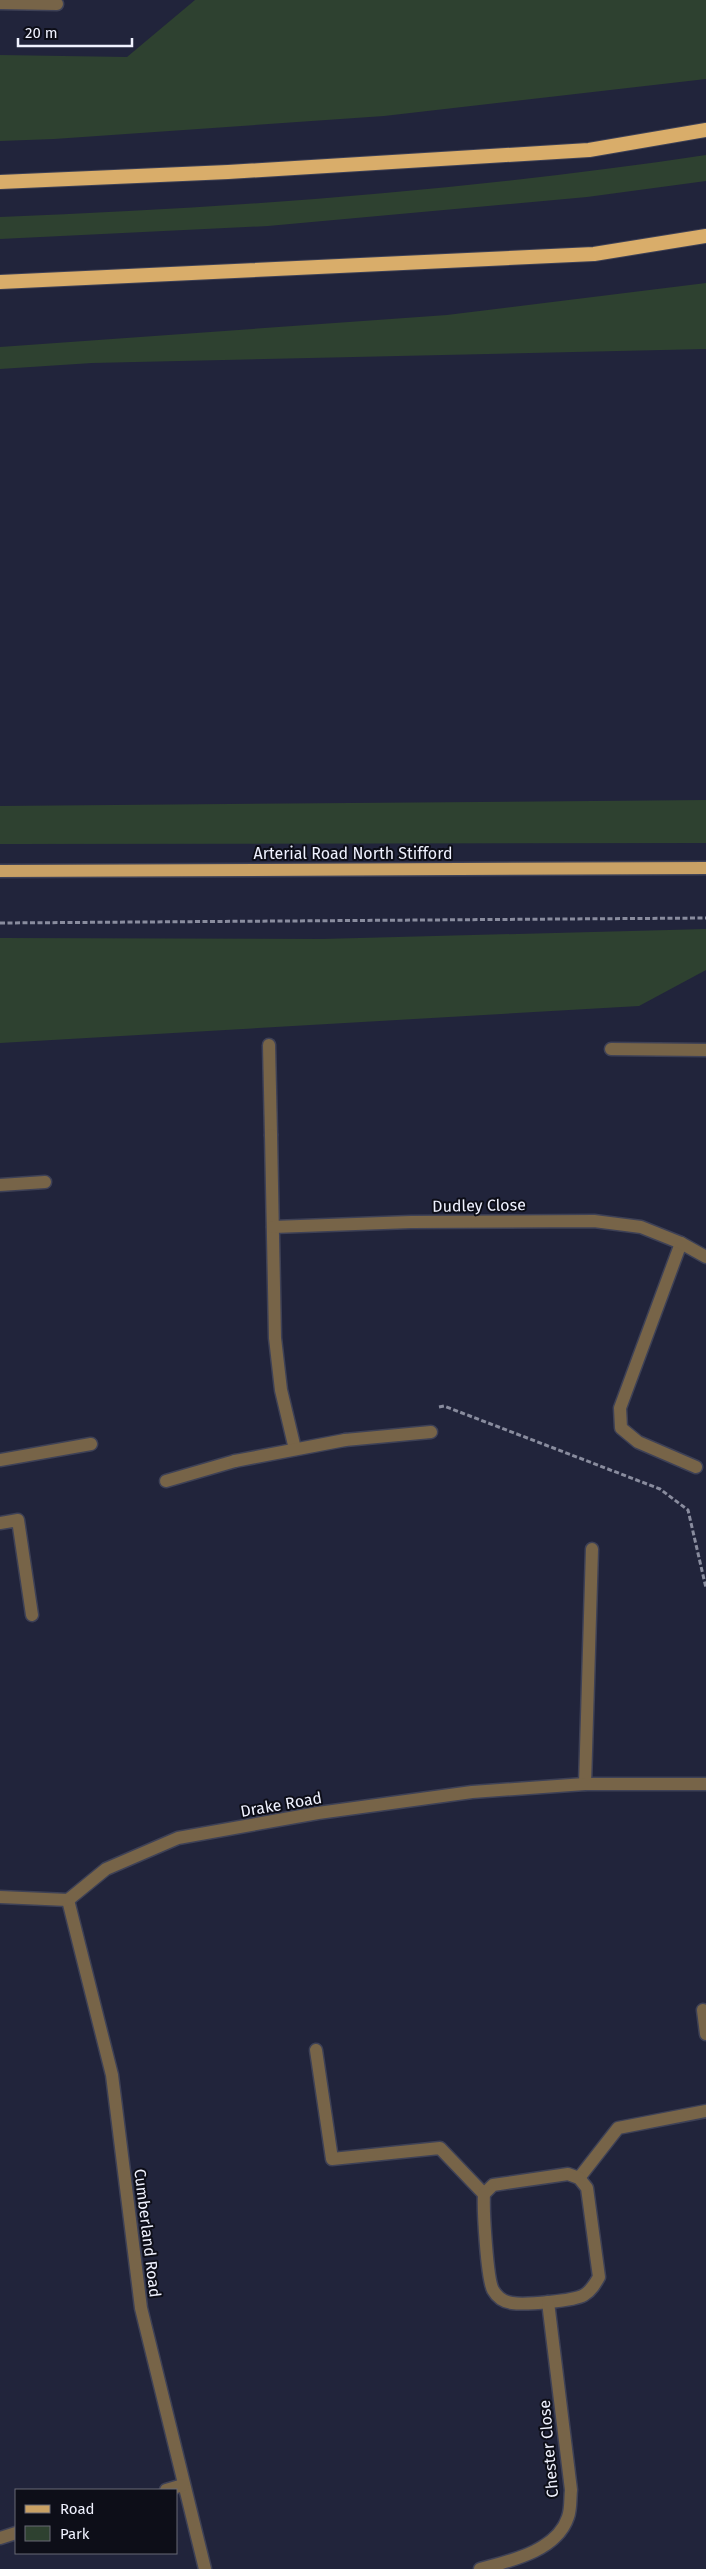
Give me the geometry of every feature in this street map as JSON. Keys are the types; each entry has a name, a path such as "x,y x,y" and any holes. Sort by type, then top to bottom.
{"highway":[{"path":"0,182 228,172 589,150 706,130"},
{"path":"0,282 594,254 706,236"}],"main road":[{"name":"Arterial Road North Stifford","path":"0,871 706,868"}],"street":[{"path":"0,3 58,4"},
{"path":"270,1045 275,1338 281,1390 295,1449"},
{"path":"611,1049 706,1050"},
{"path":"0,1185 45,1182"},
{"name":"Dudley Close","path":"273,1227 429,1222 594,1221 641,1227 681,1243 706,1257"},
{"path":"681,1243 620,1408 622,1428 638,1442 696,1467"},
{"path":"166,1481 235,1462 295,1449 345,1440 431,1432"},
{"path":"0,1460 92,1444"},
{"path":"0,1523 18,1520 32,1615"},
{"path":"585,1784 592,1549"},
{"name":"Drake Road","path":"68,1900 106,1869 178,1838 318,1813 462,1793 585,1784 706,1784"},
{"path":"0,1898 68,1900"},
{"name":"Cumberland Road","path":"68,1900 112,2075 141,2308 205,2569"},
{"path":"703,2010 706,2034"},
{"path":"316,2050 332,2159 440,2148 484,2194 484,2226 492,2289 500,2299 511,2303 548,2302 583,2296 594,2287 599,2277 590,2202 587,2188 579,2178 568,2174 493,2185 484,2194"},
{"path":"579,2178 618,2128 706,2111"},
{"name":"Chester Close","path":"480,2569 528,2555 550,2543 568,2518 571,2490 548,2302"},
{"path":"169,2489 183,2485"},
{"path":"0,2538 15,2533"}],"path":[{"path":"0,923 706,918"},
{"path":"434,1407 444,1406 660,1489 688,1510 706,1588"}],"green space":[{"path":"195,0 706,0 706,79 384,116 54,139 0,141 0,55 127,57"},
{"path":"706,155 706,181 587,197 268,226 0,239 0,217 265,203 354,196 530,178"},
{"path":"706,283 706,349 92,363 0,369 0,347 447,315"},
{"path":"706,800 706,843 0,844 0,806"},
{"path":"706,929 706,970 639,1006 0,1043 0,938 322,939"}]}
